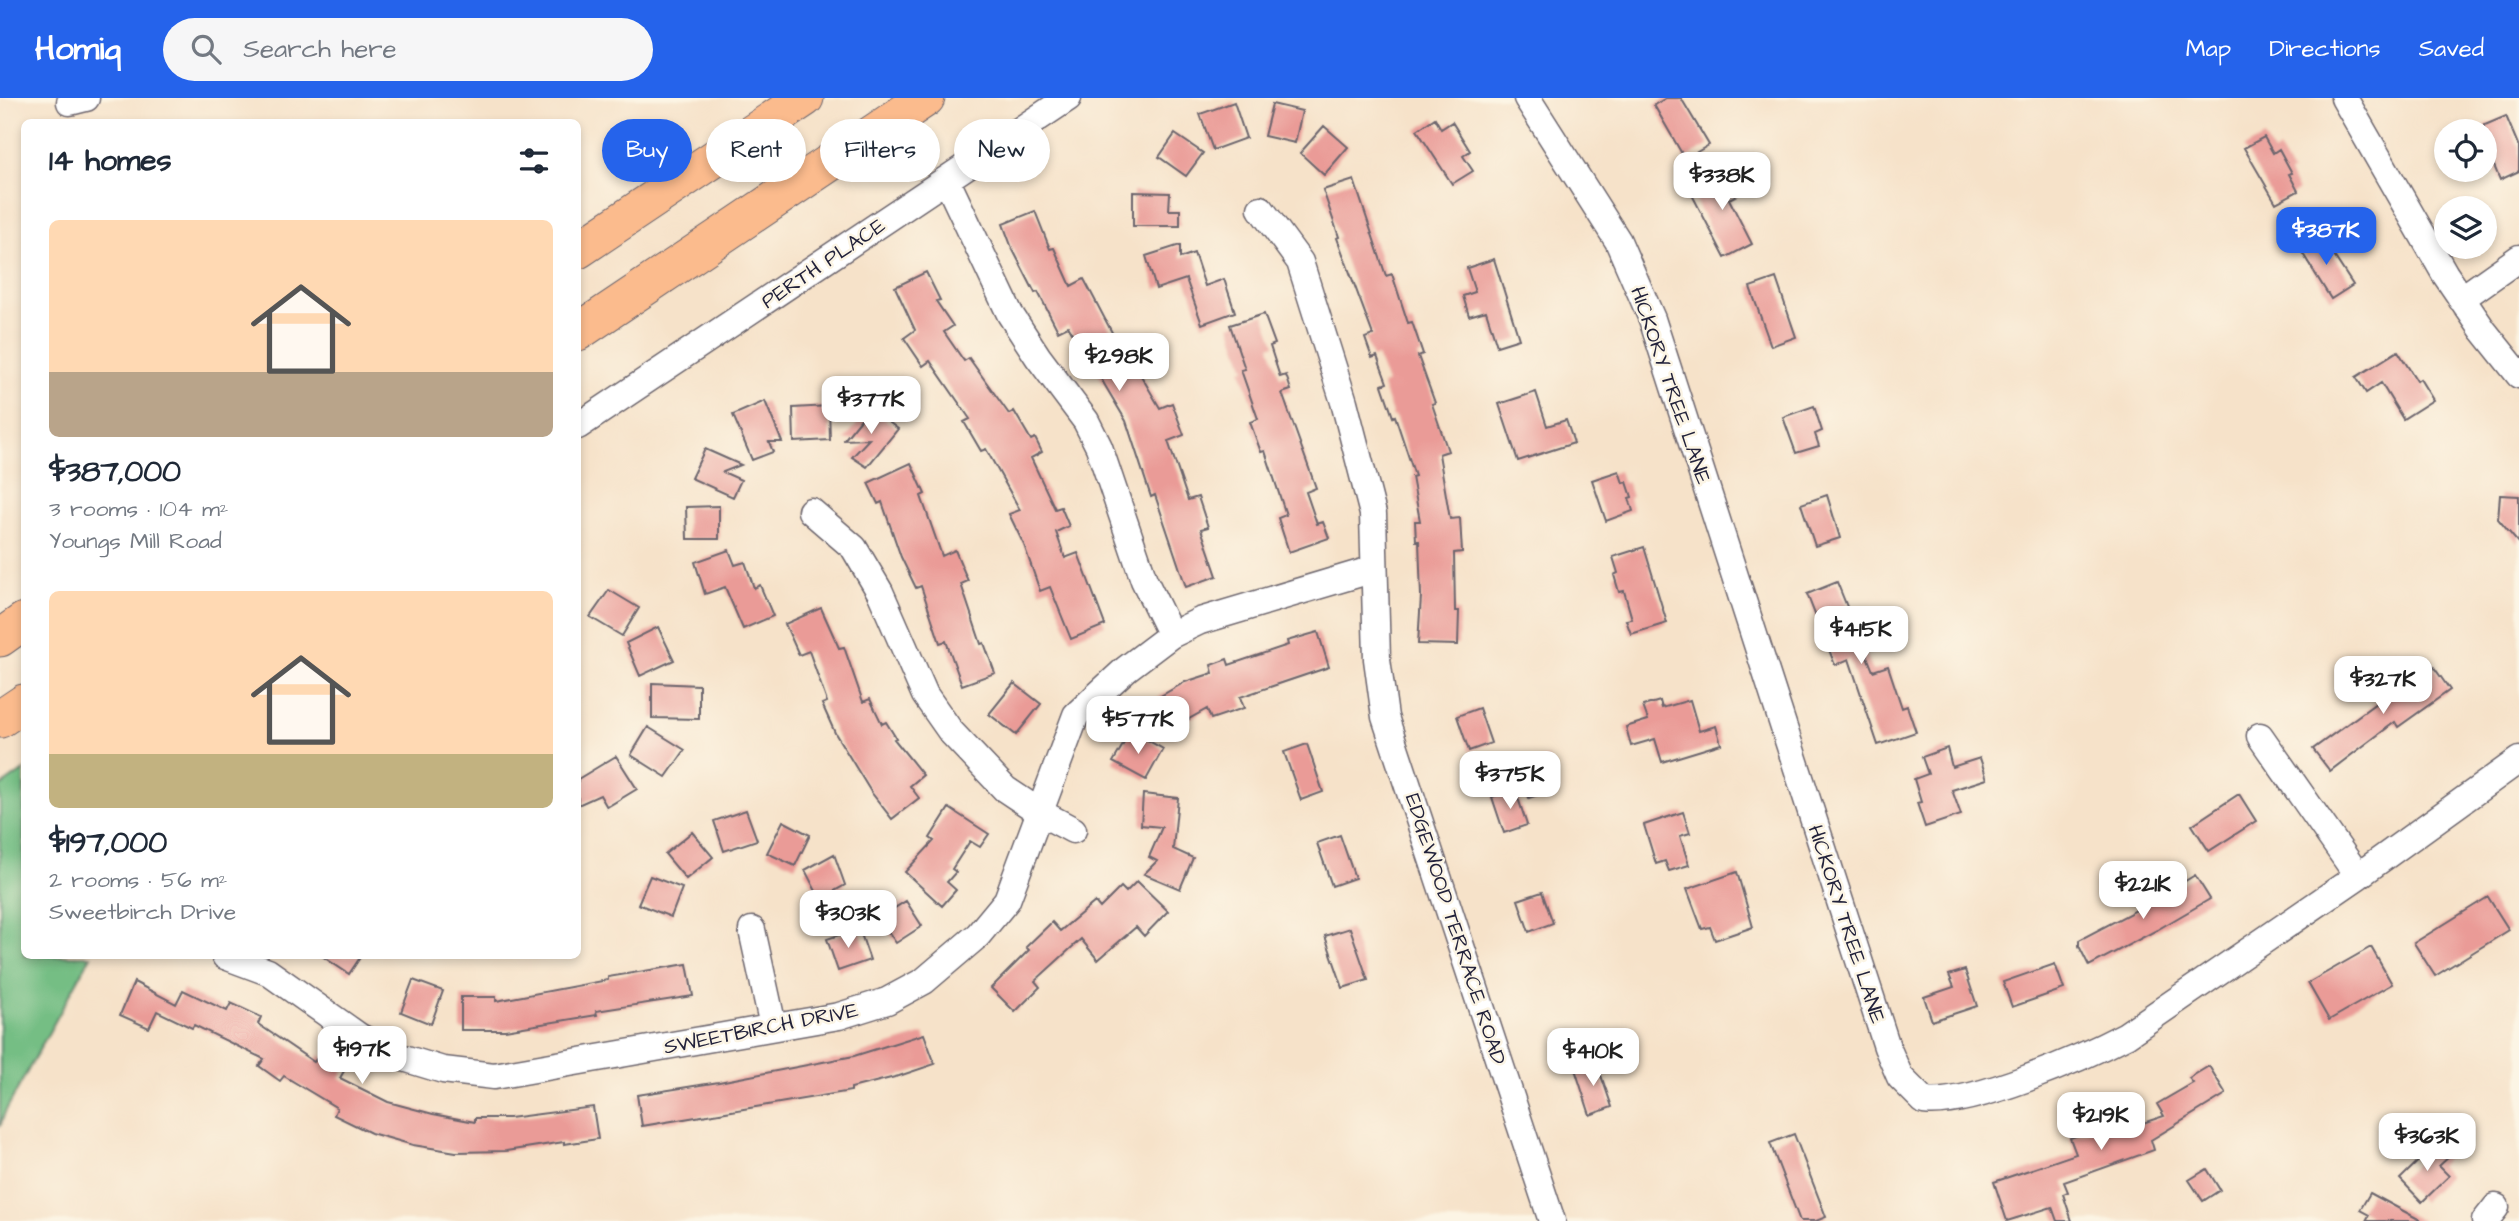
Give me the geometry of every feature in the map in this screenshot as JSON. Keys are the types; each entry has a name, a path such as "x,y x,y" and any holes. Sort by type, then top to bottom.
{"highway":[{"path":"581,248 804,98"},
{"path":"581,330 926,98"},
{"path":"0,638 21,623"},
{"path":"0,719 21,705"}],"street":[{"name":"PERTH PLACE","path":"581,424 1068,98"},
{"name":"HICKORY TREE LANE","path":"1527,98 1618,241 1652,318 1887,1047 1900,1077 1924,1101 1951,1101 2021,1080 2099,1049 2126,1035 2358,876 2519,760"},
{"path":"2344,98 2418,230 2461,299 2519,376"},
{"path":"947,181 1010,314 1086,421 1099,447 1144,580 1171,635"},
{"name":"EDGEWOOD TERRACE ROAD","path":"1261,209 1300,262 1345,402 1373,514 1377,659 1385,717 1552,1221"},
{"path":"2461,299 2519,258"},
{"path":"811,511 854,548 880,592 925,695 951,732 1005,789 1073,830"},
{"name":"SWEETBIRCH DRIVE","path":"243,959 273,964 360,1037 397,1056 443,1070 494,1076 839,1016 887,1001 924,981 978,935 1007,900 1076,715 1126,669 1171,635 1200,621 1374,569"},
{"path":"2260,736 2358,876"},
{"path":"752,930 773,1026"}],"green space":[{"path":"21,772 21,959 89,959 5,1112 0,1127 0,787"}],"building":[{"path":"1666,98 1681,98 1709,145 1685,159 1654,105"},
{"path":"1234,102 1246,138 1213,150 1200,114"},
{"path":"1272,104 1302,111 1295,143 1264,136"},
{"path":"2506,116 2519,147 2519,171 2500,180 2497,173 2497,120"},
{"path":"1435,118 1441,129 1452,122 1470,151 1463,156 1473,171 1452,184 1417,130"},
{"path":"1324,126 1348,147 1324,175 1300,153"},
{"path":"1175,134 1203,153 1186,176 1159,157"},
{"path":"2264,137 2273,153 2279,149 2298,191 2276,203 2244,148"},
{"path":"1728,169 1741,193 1729,199 1752,244 1725,258 1689,189"},
{"path":"1354,180 1386,276 1392,274 1408,323 1412,322 1423,354 1418,356 1448,451 1439,454 1450,519 1460,518 1462,552 1454,553 1455,611 1459,611 1458,645 1418,644 1421,596 1419,541 1416,541 1415,521 1420,521 1412,477 1415,476 1382,385 1387,383 1377,356 1372,358 1365,338 1373,335 1337,238 1339,237 1323,190"},
{"path":"1133,192 1170,193 1169,210 1180,210 1180,226 1133,226"},
{"path":"1035,211 1050,249 1054,248 1071,286 1084,279 1129,365 1133,362 1160,408 1172,403 1184,435 1168,441 1188,500 1198,497 1208,527 1201,529 1217,576 1186,587 1155,495 1151,497 1126,421 1068,326 1058,331 1012,248 1003,224"},
{"path":"2321,236 2353,285 2331,299 2300,249"},
{"path":"1180,245 1180,258 1194,253 1205,286 1224,279 1235,312 1202,324 1186,279 1156,289 1146,256"},
{"path":"1494,259 1519,339 1497,346 1486,311 1469,316 1463,296 1475,292 1467,268"},
{"path":"926,272 940,300 936,301 953,326 944,332 964,361 969,358 1009,414 1014,411 1031,440 1035,438 1042,452 1031,458 1055,509 1061,507 1069,526 1056,532 1065,558 1078,553 1105,625 1071,639 1050,587 1040,591 1024,545 1009,514 1020,510 986,449 981,451 964,422 970,419 930,361 923,366 904,338 915,330 895,287"},
{"path":"1776,278 1796,337 1771,346 1750,287"},
{"path":"1264,314 1275,344 1270,346 1280,377 1286,375 1291,390 1282,393 1316,488 1306,492 1317,524 1323,522 1329,538 1289,552 1278,518 1286,515 1265,451 1261,452 1250,422 1258,419 1241,370 1245,369 1230,325"},
{"path":"2398,351 2433,400 2403,419 2381,383 2366,393 2356,377"},
{"path":"1536,392 1547,426 1566,420 1574,443 1518,461 1499,404"},
{"path":"765,401 782,442 769,442 773,452 752,460 733,415"},
{"path":"829,406 830,440 794,442 793,408"},
{"path":"1814,406 1822,431 1815,434 1819,446 1796,453 1783,417"},
{"path":"870,408 898,429 867,467 852,457 869,439 844,440"},
{"path":"705,449 741,465 723,472 741,480 733,497 691,478"},
{"path":"911,463 925,494 921,496 942,556 955,550 968,581 961,584 981,644 984,643 995,673 962,685 946,641 940,643 921,586 916,588 901,557 882,502 878,504 868,483"},
{"path":"1619,471 1623,483 1627,482 1633,511 1606,521 1592,480"},
{"path":"1827,495 1840,538 1815,546 1801,504"},
{"path":"2500,495 2519,496 2519,544 2498,519"},
{"path":"719,506 719,539 687,539 686,507"},
{"path":"1644,547 1667,623 1631,634 1626,620 1632,619 1624,591 1619,592 1614,575 1618,573 1613,557"},
{"path":"729,550 735,565 745,562 754,588 760,585 773,616 743,629 725,587 705,594 695,562"},
{"path":"1837,582 1873,671 1888,666 1902,708 1907,706 1916,732 1878,745 1849,659 1835,665 1807,594"},
{"path":"609,590 639,608 622,636 590,617"},
{"path":"821,608 839,648 844,647 863,702 870,699 882,724 886,722 896,738 894,739 923,775 910,786 919,798 892,819 871,792 835,733 822,704 827,702 809,651 799,655 785,624"},
{"path":"658,627 674,660 640,676 626,643"},
{"path":"1318,632 1329,667 1240,697 1244,708 1211,719 1207,709 1162,734 1145,705 1185,682 1213,673 1211,665 1227,659 1229,665 1288,645 1287,641"},
{"path":"2431,663 2450,690 2398,727 2395,722 2330,771 2313,749"},
{"path":"652,683 699,685 699,719 652,718"},
{"path":"1014,683 1041,704 1016,735 989,714"},
{"path":"1690,700 1699,731 1716,726 1721,744 1662,762 1655,739 1631,746 1626,727 1648,720 1643,706 1660,701 1662,708"},
{"path":"1479,708 1491,743 1469,751 1457,716"},
{"path":"648,727 685,750 666,777 631,755"},
{"path":"1131,731 1163,749 1146,780 1113,762"},
{"path":"1307,744 1323,792 1301,800 1284,752"},
{"path":"1947,748 1952,767 1980,758 1987,779 1952,790 1961,815 1925,827 1917,803 1921,802 1914,779 1928,774 1922,757"},
{"path":"616,756 637,789 607,807 600,795 581,804 581,777"},
{"path":"1548,757 1554,776 1545,779 1550,791 1529,798 1518,767"},
{"path":"1515,789 1527,825 1504,833 1492,797"},
{"path":"1143,794 1178,798 1173,849 1193,858 1180,889 1144,874 1157,861 1149,857 1162,827 1141,825"},
{"path":"2239,794 2256,821 2209,851 2192,825"},
{"path":"949,808 989,834 980,847 970,841 952,869 956,872 947,882 956,890 942,906 905,872 934,841 930,838"},
{"path":"746,810 757,840 724,851 714,821"},
{"path":"1683,812 1690,833 1680,836 1689,865 1669,871 1665,861 1656,864 1644,825"},
{"path":"783,821 810,835 795,866 767,853"},
{"path":"692,832 713,857 686,879 665,854"},
{"path":"1340,835 1355,878 1332,886 1317,843"},
{"path":"834,854 845,885 820,899 805,870"},
{"path":"1737,872 1753,927 1715,940 1710,927 1702,929 1687,889"},
{"path":"2195,875 2210,899 2089,966 2079,946 2079,940 2148,904"},
{"path":"650,876 682,888 671,917 638,904"},
{"path":"1137,881 1168,911 1144,936 1136,927 1098,960 1081,939 1035,981 1040,987 1015,1012 991,988 1029,950 1026,947 1052,922 1060,931 1095,902 1100,908 1121,887 1126,892"},
{"path":"1542,892 1553,923 1529,932 1518,900"},
{"path":"2488,897 2509,930 2435,976 2414,943"},
{"path":"906,901 922,926 896,943 879,918"},
{"path":"859,928 870,960 838,971 827,939"},
{"path":"1350,928 1368,980 1343,988 1325,936"},
{"path":"2371,947 2392,984 2329,1020 2308,983"},
{"path":"326,959 359,959 349,974"},
{"path":"687,964 693,996 596,1011 597,1015 505,1030 461,1030 461,997 496,997 496,1001 608,980 608,977"},
{"path":"2055,964 2064,989 2012,1007 2003,982"},
{"path":"1965,970 1977,1006 1932,1021 1924,997 1954,987 1949,975"},
{"path":"413,980 443,991 431,1024 401,1012"},
{"path":"134,982 176,1004 183,990 227,1011 231,1003 261,1017 258,1024 314,1062 319,1055 344,1071 340,1078 388,1102 475,1122 475,1118 509,1118 593,1107 598,1139 506,1151 456,1152 413,1145 371,1133 334,1115 337,1108 284,1076 280,1081 259,1066 264,1059 194,1025 192,1028 157,1011 149,1028 120,1015"},
{"path":"924,1034 935,1064 899,1076 851,1088 851,1091 642,1126 637,1095 854,1056"},
{"path":"1596,1061 1612,1107 1590,1115 1575,1069"},
{"path":"2209,1066 2226,1094 2151,1140 2154,1150 2064,1182 2068,1192 2063,1194 2072,1221 2057,1221 2052,1207 2007,1221 1994,1182 2076,1154 2070,1138 2124,1119 2128,1128 2164,1116 2157,1104 2193,1083 2189,1078"},
{"path":"1794,1134 1826,1217 1816,1221 1800,1221 1770,1143"},
{"path":"2438,1142 2451,1155 2439,1166 2449,1176 2422,1202 2400,1179"},
{"path":"2207,1169 2220,1190 2203,1201 2189,1180"},
{"path":"2370,1193 2422,1221 2366,1221 2369,1215 2360,1210"}]}
